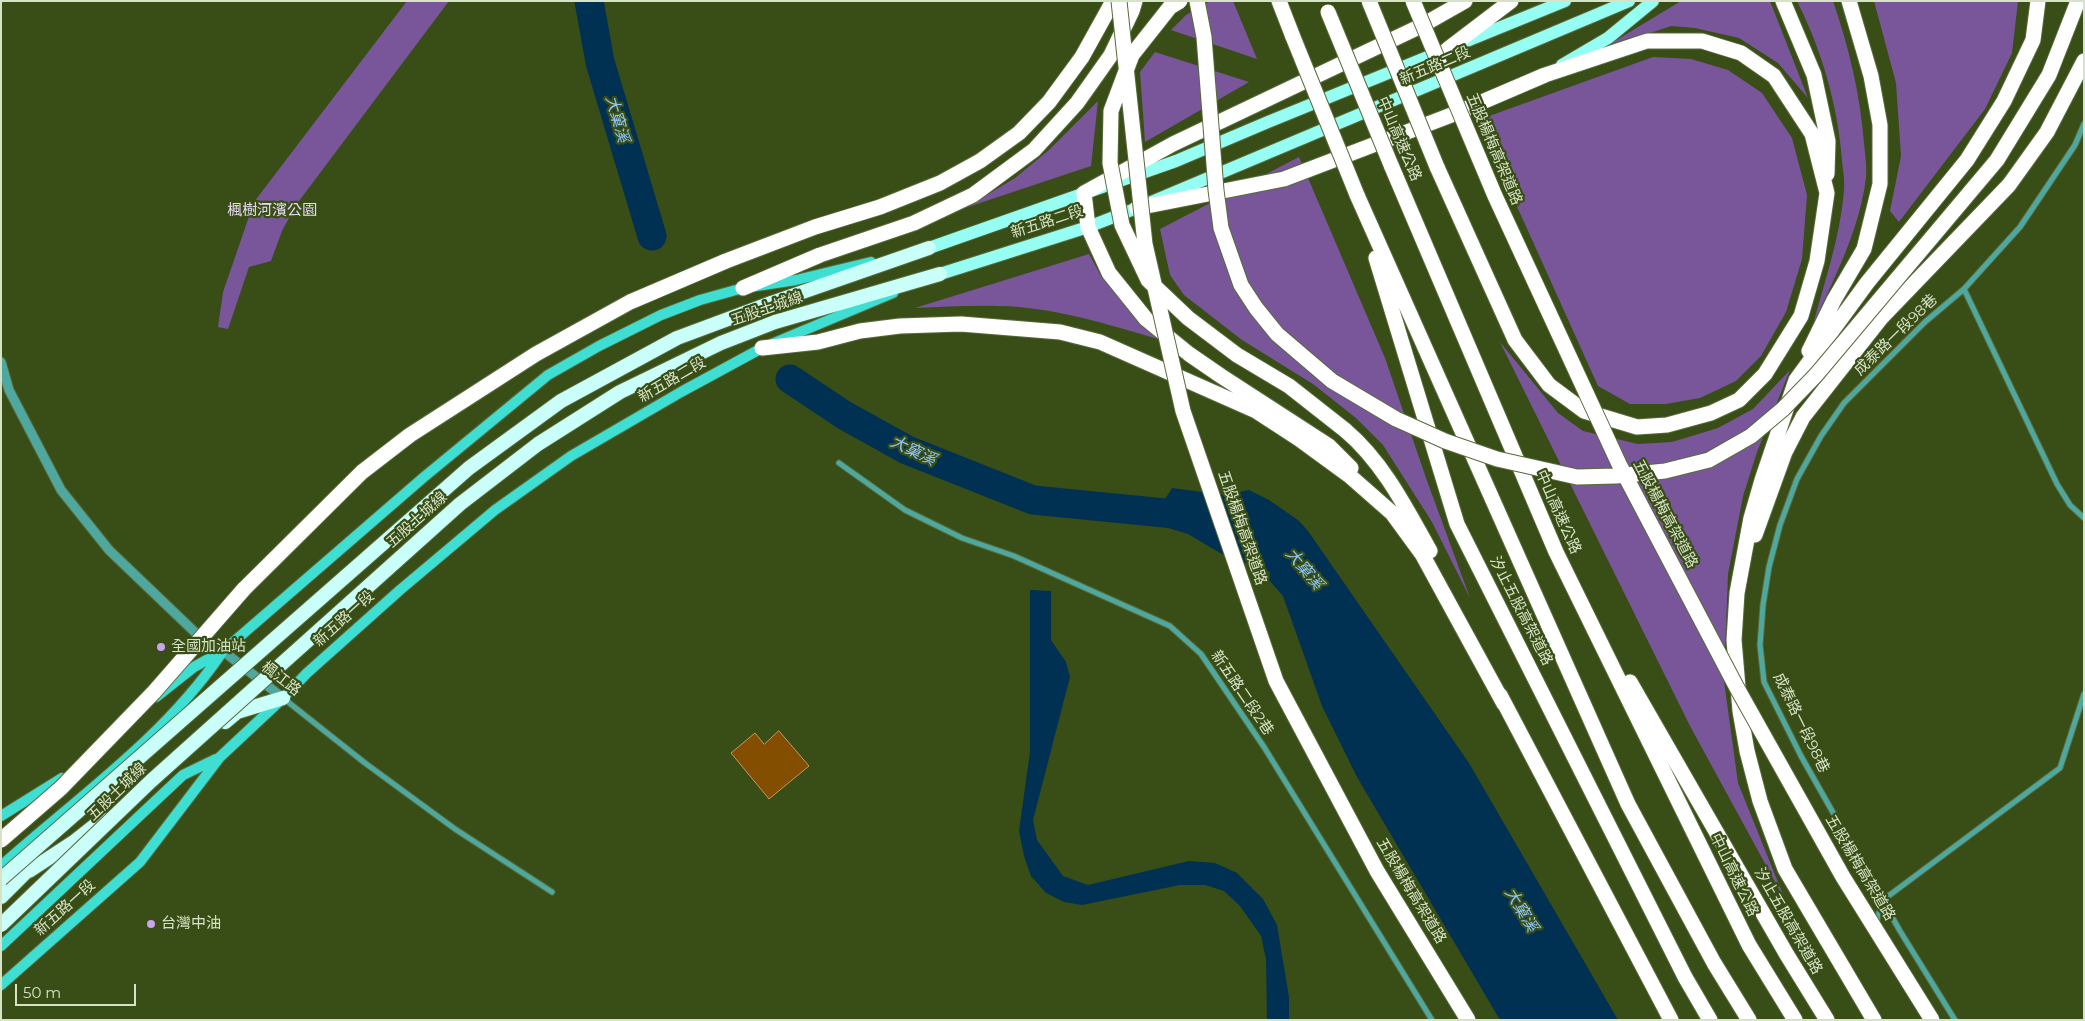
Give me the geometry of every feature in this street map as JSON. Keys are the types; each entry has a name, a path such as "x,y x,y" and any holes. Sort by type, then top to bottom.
{"highway":[{"path":"1,840 61,788 154,692 244,589 362,472 410,436 536,354 630,302 815,227 880,207 940,183 980,161 1019,133 1049,102 1082,57 1112,1"},
{"name":"五股楊梅高架道路","path":"1119,1 1145,244 1184,411 1193,439 1276,681 1377,872 1468,1020"},
{"path":"743,288 820,255 914,223 973,195 1034,150 1077,103 1111,55 1135,1"},
{"path":"1180,1 1170,7 1132,55 1111,111 1110,163 1122,225 1148,280 1188,318 1237,355 1289,386 1363,445 1409,513 1471,624 1504,704"},
{"path":"1197,1 1204,37 1216,190 1221,228 1241,285 1256,308 1277,334 1332,381 1396,419 1445,441 1497,459 1577,477 1616,476 1666,471 1709,460 1751,436 1783,409 1816,375 1997,160 2049,75 2078,1"},
{"path":"1279,1 1356,195 1628,804 1714,963 1749,1020"},
{"path":"1369,1 1437,167 1515,340 1549,386 1584,411 1637,426 1667,425 1711,413 1738,400 1765,374 1801,316 1817,261 1827,193 1828,141 1814,75 1783,1"},
{"name":"五股楊梅高架道路","path":"1414,1 1495,196 1618,464 1842,877 1932,1020"},
{"path":"1465,1 1421,26 1173,144 1084,193 1088,227 1109,273 1146,319 1189,354 1329,446 1378,494 1392,513 1422,554 1545,780 1671,1020"},
{"path":"1448,49 1511,1"},
{"path":"1849,1 1871,76 1880,125 1880,184 1864,249 1834,300 1796,380 1762,480 1751,518 1737,593 1734,640 1740,711 1747,751 1760,801 1785,869 1874,1020"},
{"path":"1796,380 1867,283 1967,160 2004,102 2033,40 2038,1"},
{"name":"中山高速公路","path":"1325,7 1556,552 1749,944 1795,1020"},
{"path":"1137,208 1284,179 1454,114 1545,76 1648,41 1702,41 1741,53 1774,76 1812,134 1827,193"},
{"path":"1737,593 1785,452 1803,417 1881,318 2009,186 2047,132 2054,115 2084,61"},
{"name":"汐止五股高架道路","path":"1356,195 1457,524 1685,977 1710,1020"},
{"name":"五股土城線","path":"1,880 469,468 561,401 678,338 771,302 929,248"},
{"name":"五股土城線","path":"1,925 151,781 460,504 538,444 620,392 721,343 775,322 940,274"},
{"path":"762,348 818,342 860,332 900,326 961,324 1060,332 1100,342 1256,411 1299,439 1351,477 1392,513"},
{"name":"汐止五股高架道路","path":"1556,552 1787,955 1827,1020"},
{"path":"29,870 75,841 174,765 236,712 283,698"},
{"path":"1,897 29,870 54,839 151,738"}],"main road":[{"name":"新五路二段","path":"223,651 424,477 548,375 599,346 662,315 700,300 743,288 796,280 929,248 1176,161 1565,1"},
{"name":"新五路二段","path":"494,510 571,456 681,392 762,348 940,274 1088,227 1137,208 1630,1"},
{"path":"1545,76 1608,38 1653,1"},
{"name":"新五路一段","path":"1,985 140,862 220,757 283,698 306,673 494,510"},
{"path":"1,866 151,738 208,673 223,651"},
{"path":"1,816 55,784 138,712 194,667 223,651"},
{"name":"新五路一段","path":"1,946 183,775 220,757"}],"street":[{"name":"成泰路一段98巷","path":"1955,1020 1882,900 1801,756 1764,682 1760,645 1763,605 1769,567 1780,524 1797,479 1821,436 1850,397 1925,322 1964,289 2020,227 2076,145 2084,124"},
{"path":"1964,289 2057,484 2070,505 2084,518"},
{"name":"楓江路","path":"1,362 9,390 61,490 109,550 203,640 223,651 365,763 455,829 552,892"},
{"name":"新五路二段2巷","path":"840,464 905,510 962,538 1014,556 1170,626 1201,654 1264,747 1432,1020"},
{"path":"1875,928 1882,900 2060,768 2084,694"}],"green space":[{"name":"楓樹河濱公園","path":"407,1 449,1 296,205 282,231 271,261 249,267 228,329 218,327 223,292 254,202"},
{"path":"1210,1 1233,1 1257,59 1171,30 1186,15"},
{"path":"1681,1 1770,1 1808,98 1778,63 1739,38 1695,28 1671,26 1600,50"},
{"path":"1797,1 1833,1 1849,53 1857,88 1866,164 1863,197 1852,235 1812,328 1839,226 1844,184 1840,140 1833,99 1814,39"},
{"path":"1874,1 2018,1 2012,53 1985,109 1899,222 1890,211 1901,156 1896,83"},
{"path":"1155,52 1249,82 1145,142 1140,72"},
{"path":"1653,57 1691,59 1728,70 1762,93 1792,138 1807,195 1802,259 1786,312 1761,356 1736,381 1700,398 1666,404 1630,404 1598,386 1478,120"},
{"path":"1098,101 1091,166 965,208 1015,178 1049,150"},
{"path":"1299,157 1385,358 1470,598 1432,522 1383,445 1356,418 1313,384 1242,340 1184,295 1170,275 1160,229"},
{"path":"1089,254 1101,276 1158,339 1080,317 1039,309 989,306 915,308"},
{"path":"1500,342 1558,413 1583,431 1638,444 1672,442 1718,428 1753,409 1790,370 1757,452 1743,496 1728,574 1724,681 1738,783 1786,902 1690,726"}],"water":[{"path":"1172,488 1225,495 1249,490 1269,500 1298,520 1308,531 1469,763 1618,1020 1500,1020 1357,777 1322,706 1283,596 1269,580 1270,572 1220,553 1188,534 1165,527 1157,512"},
{"path":"1030,590 1051,591 1051,640 1066,662 1070,677 1033,820 1037,840 1063,876 1088,885 1189,861 1215,863 1237,873 1263,899 1277,925 1289,997 1289,1020 1267,1020 1266,959 1261,936 1240,906 1224,891 1205,885 1180,885 1082,905 1064,902 1046,893 1031,876 1024,856 1019,831 1030,752"}],"building":[{"path":"779,731 809,766 769,799 731,753 755,733 764,744"}],"waterway":[{"name":"大窠溪","path":"589,1 600,62 652,236"},
{"name":"大窠溪","path":"790,379 844,415 907,450 1033,500 1195,516"}],"place":[{"name":"全國加油站","path":"161,647"},
{"name":"台灣中油","path":"151,924"}]}
